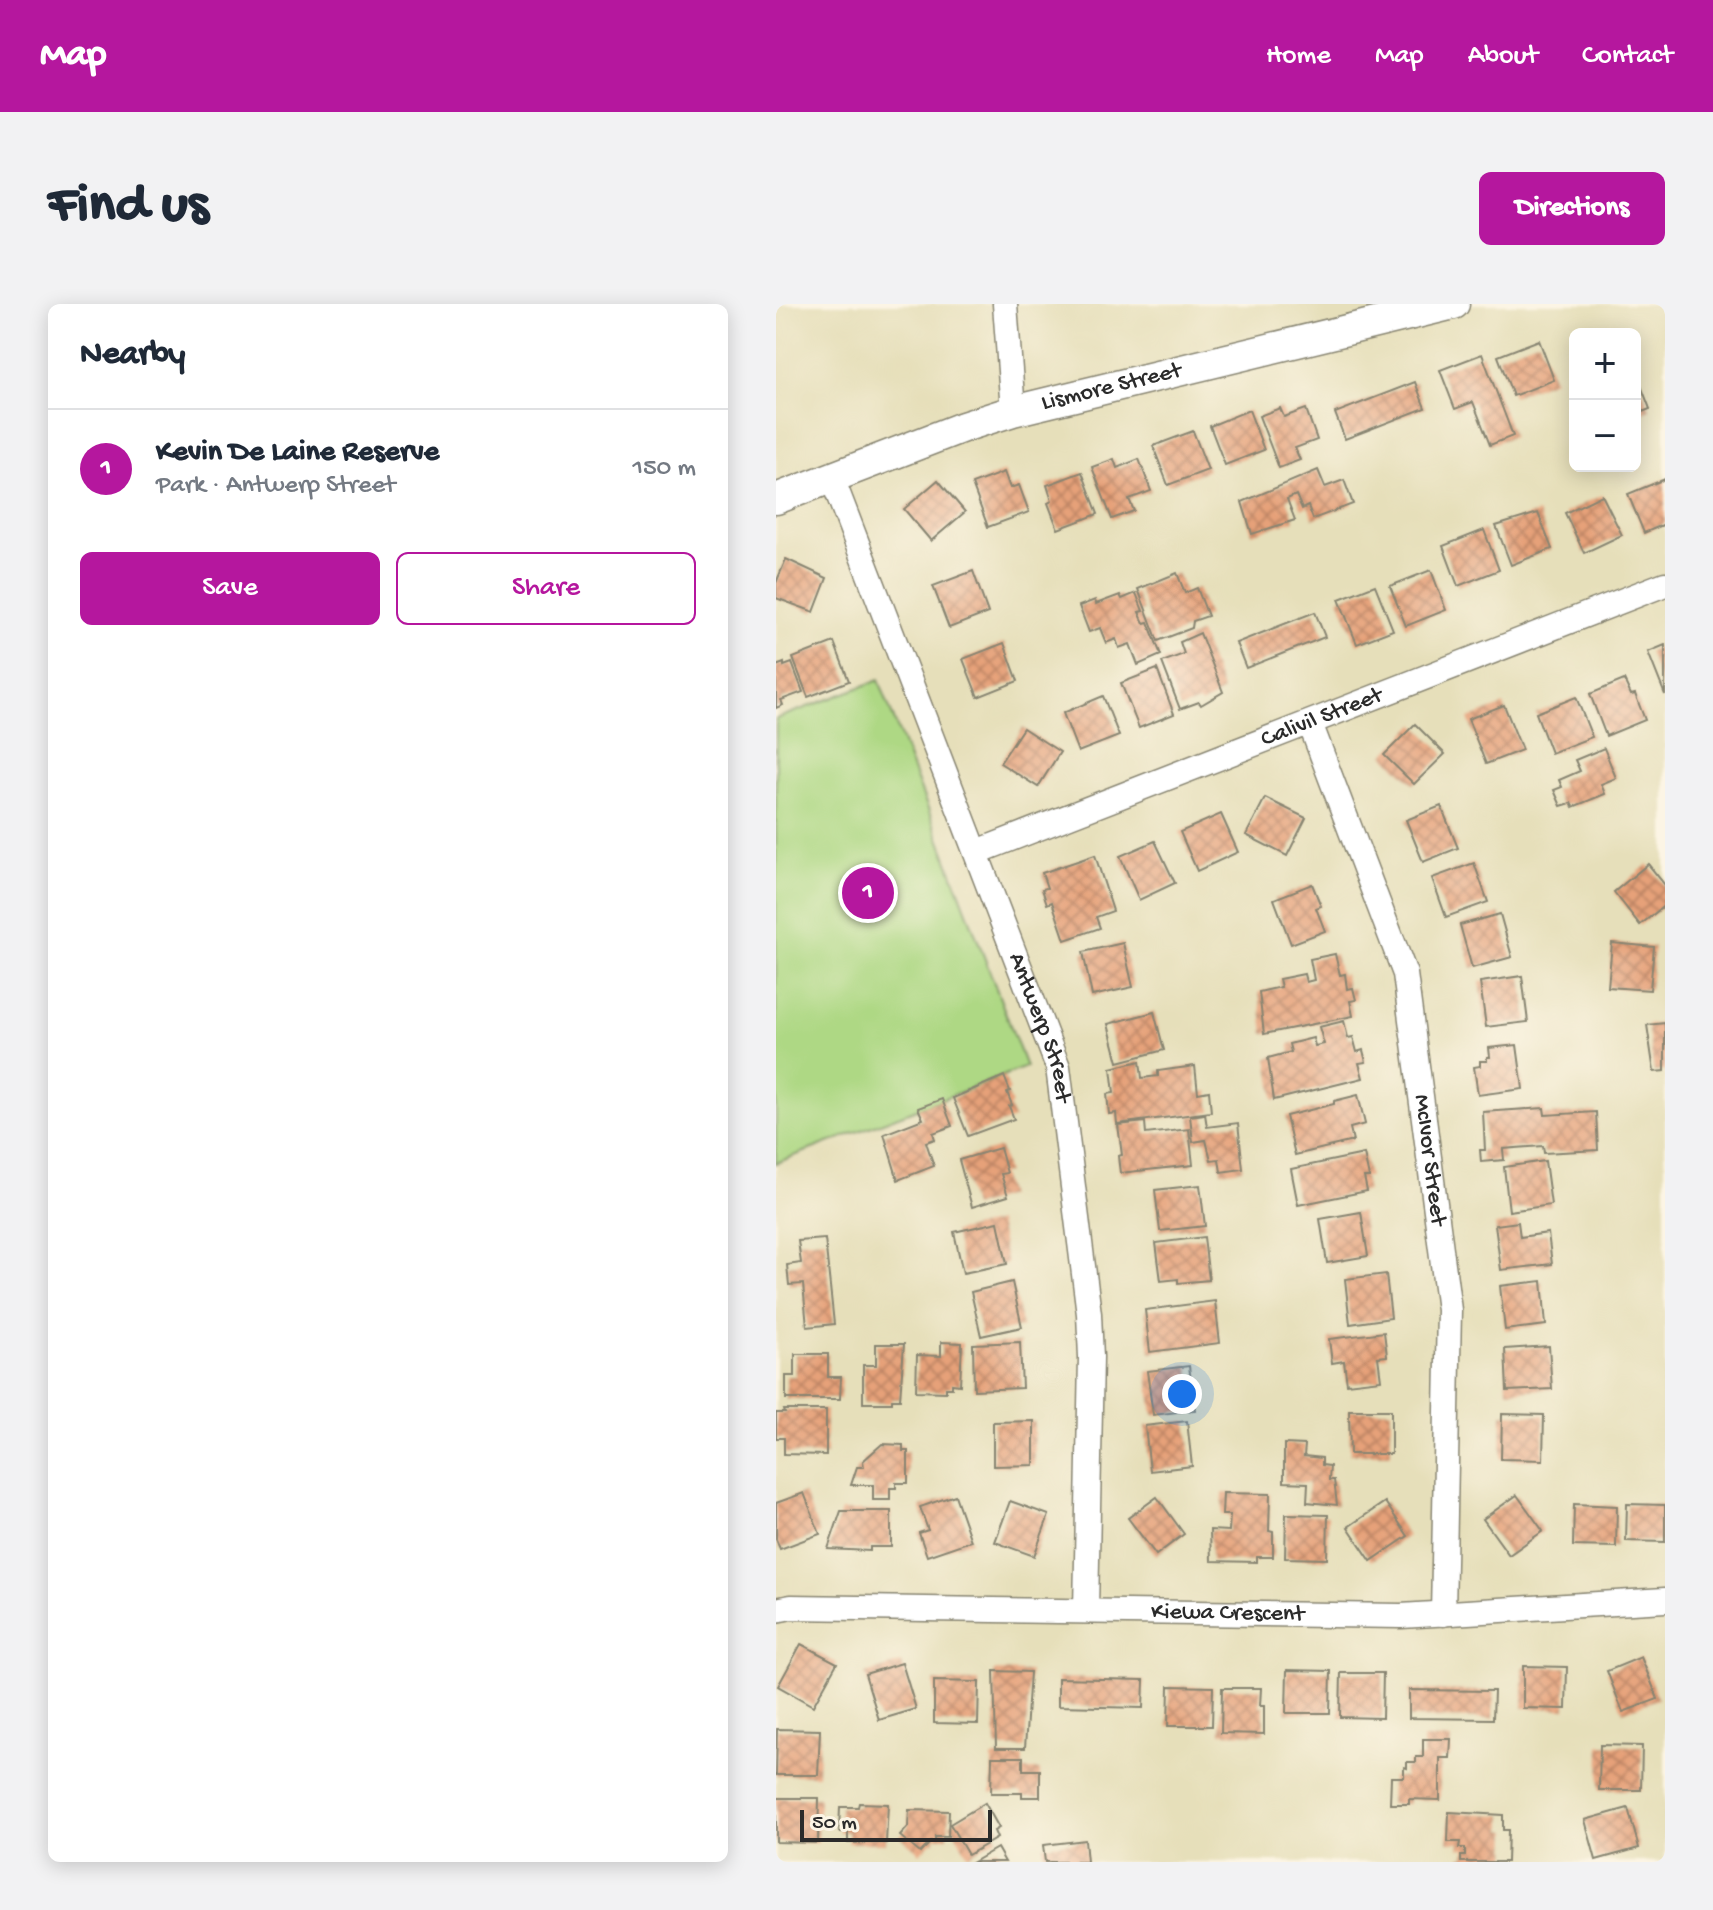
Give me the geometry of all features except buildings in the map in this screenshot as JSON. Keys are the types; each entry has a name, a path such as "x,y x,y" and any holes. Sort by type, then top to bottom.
{"street":[{"path":"1005,304 1013,411"},
{"name":"Lismore Street","path":"776,499 963,427 1013,411 1381,313 1454,304"},
{"name":"Antwerp Street","path":"832,478 1058,1067 1090,1328 1086,1610"},
{"name":"Calivil Street","path":"977,852 1665,584"},
{"name":"McIvor Street","path":"1310,723 1405,974 1449,1310 1443,1614"},
{"name":"Kiewa Crescent","path":"781,1607 1401,1616 1665,1600"}],"green space":[{"path":"879,680 1026,1067 776,1163 776,719"}],"place":[{"name":"Kevin De Laine Reserve","path":"868,893"}]}
